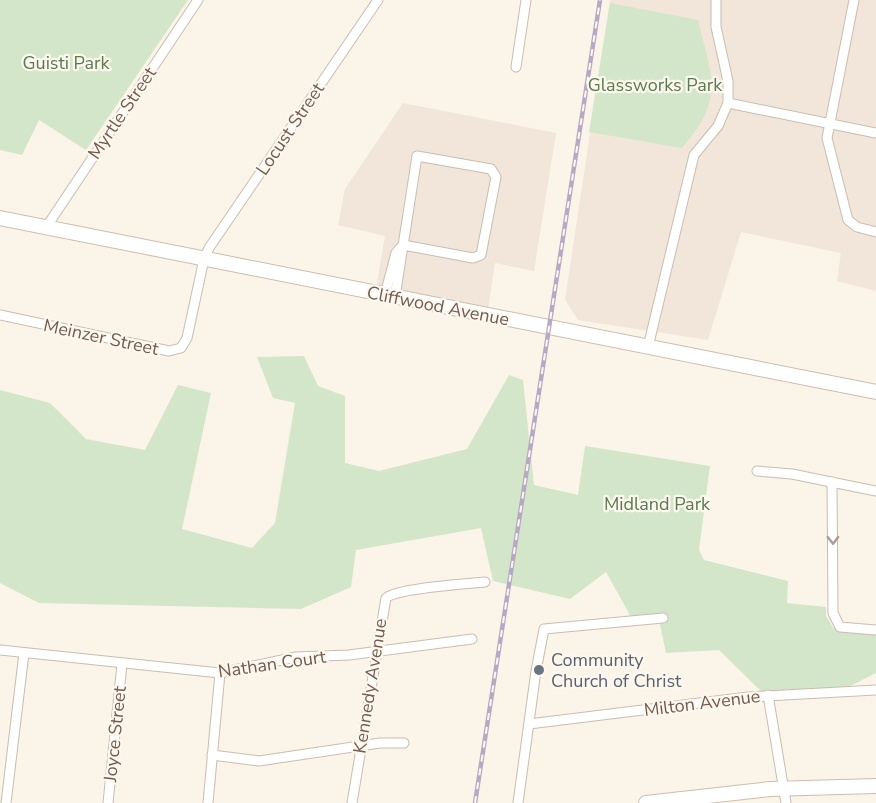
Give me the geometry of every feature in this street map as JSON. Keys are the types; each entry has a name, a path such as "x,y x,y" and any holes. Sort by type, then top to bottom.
{"main road":[{"name":"Cliffwood Avenue","path":"0,218 876,392"},
{"path":"646,803 784,788 876,786"}],"street":[{"name":"Myrtle Street","path":"47,226 198,0"},
{"name":"Locust Street","path":"204,259 378,0"},
{"path":"516,67 525,0"},
{"path":"648,347 694,155 718,126 728,103 728,81 716,27 716,0"},
{"path":"854,0 827,138 848,220 857,227 876,232"},
{"path":"728,103 876,133"},
{"path":"390,296 403,245 417,156 491,169 496,177 481,255 473,258 403,245"},
{"name":"Meinzer Street","path":"0,315 174,351 181,348 187,338 204,259"},
{"path":"757,471 876,491"},
{"path":"832,482 833,613 840,627 876,630"},
{"name":"Kennedy Avenue","path":"351,803 383,605 388,595 485,582"},
{"path":"518,803 536,671 546,627 663,618"},
{"name":"Nathan Court","path":"0,650 220,673 296,657 375,651 472,639"},
{"path":"6,803 24,653"},
{"name":"Joyce Street","path":"108,803 122,664"},
{"path":"208,803 220,673"},
{"name":"Milton Avenue","path":"529,724 768,695 876,690"},
{"path":"768,695 786,803"},
{"path":"212,755 259,761 404,742"}],"shaded area":[{"path":"610,0 876,0 876,291 837,281 841,253 741,232 708,340 578,320 565,300"},
{"path":"403,103 556,133 534,271 495,263 488,310 376,289 385,236 338,225 345,189"}],"green space":[{"name":"Guisti Park","path":"0,0 188,0 86,150 39,120 22,155 0,150"},
{"name":"Glassworks Park","path":"610,3 698,20 710,73 710,101 696,131 682,148 589,132"},
{"name":"Midland Park","path":"304,356 318,386 345,396 345,463 379,471 467,449 509,375 523,380 534,485 578,495 585,446 710,466 699,550 704,560 788,581 787,603 826,607 826,616 834,629 836,624 876,627 876,673 846,688 764,694 719,650 666,653 658,615 631,617 606,572 570,599 493,581 481,528 356,550 351,587 301,609 39,603 0,583 0,390 50,403 86,439 145,450 178,385 211,393 182,529 252,548 275,523 295,403 273,398 257,357"}],"railway":[{"path":"475,803 600,0"}],"place":[{"name":"Community Church of Christ","path":"539,670"}]}
